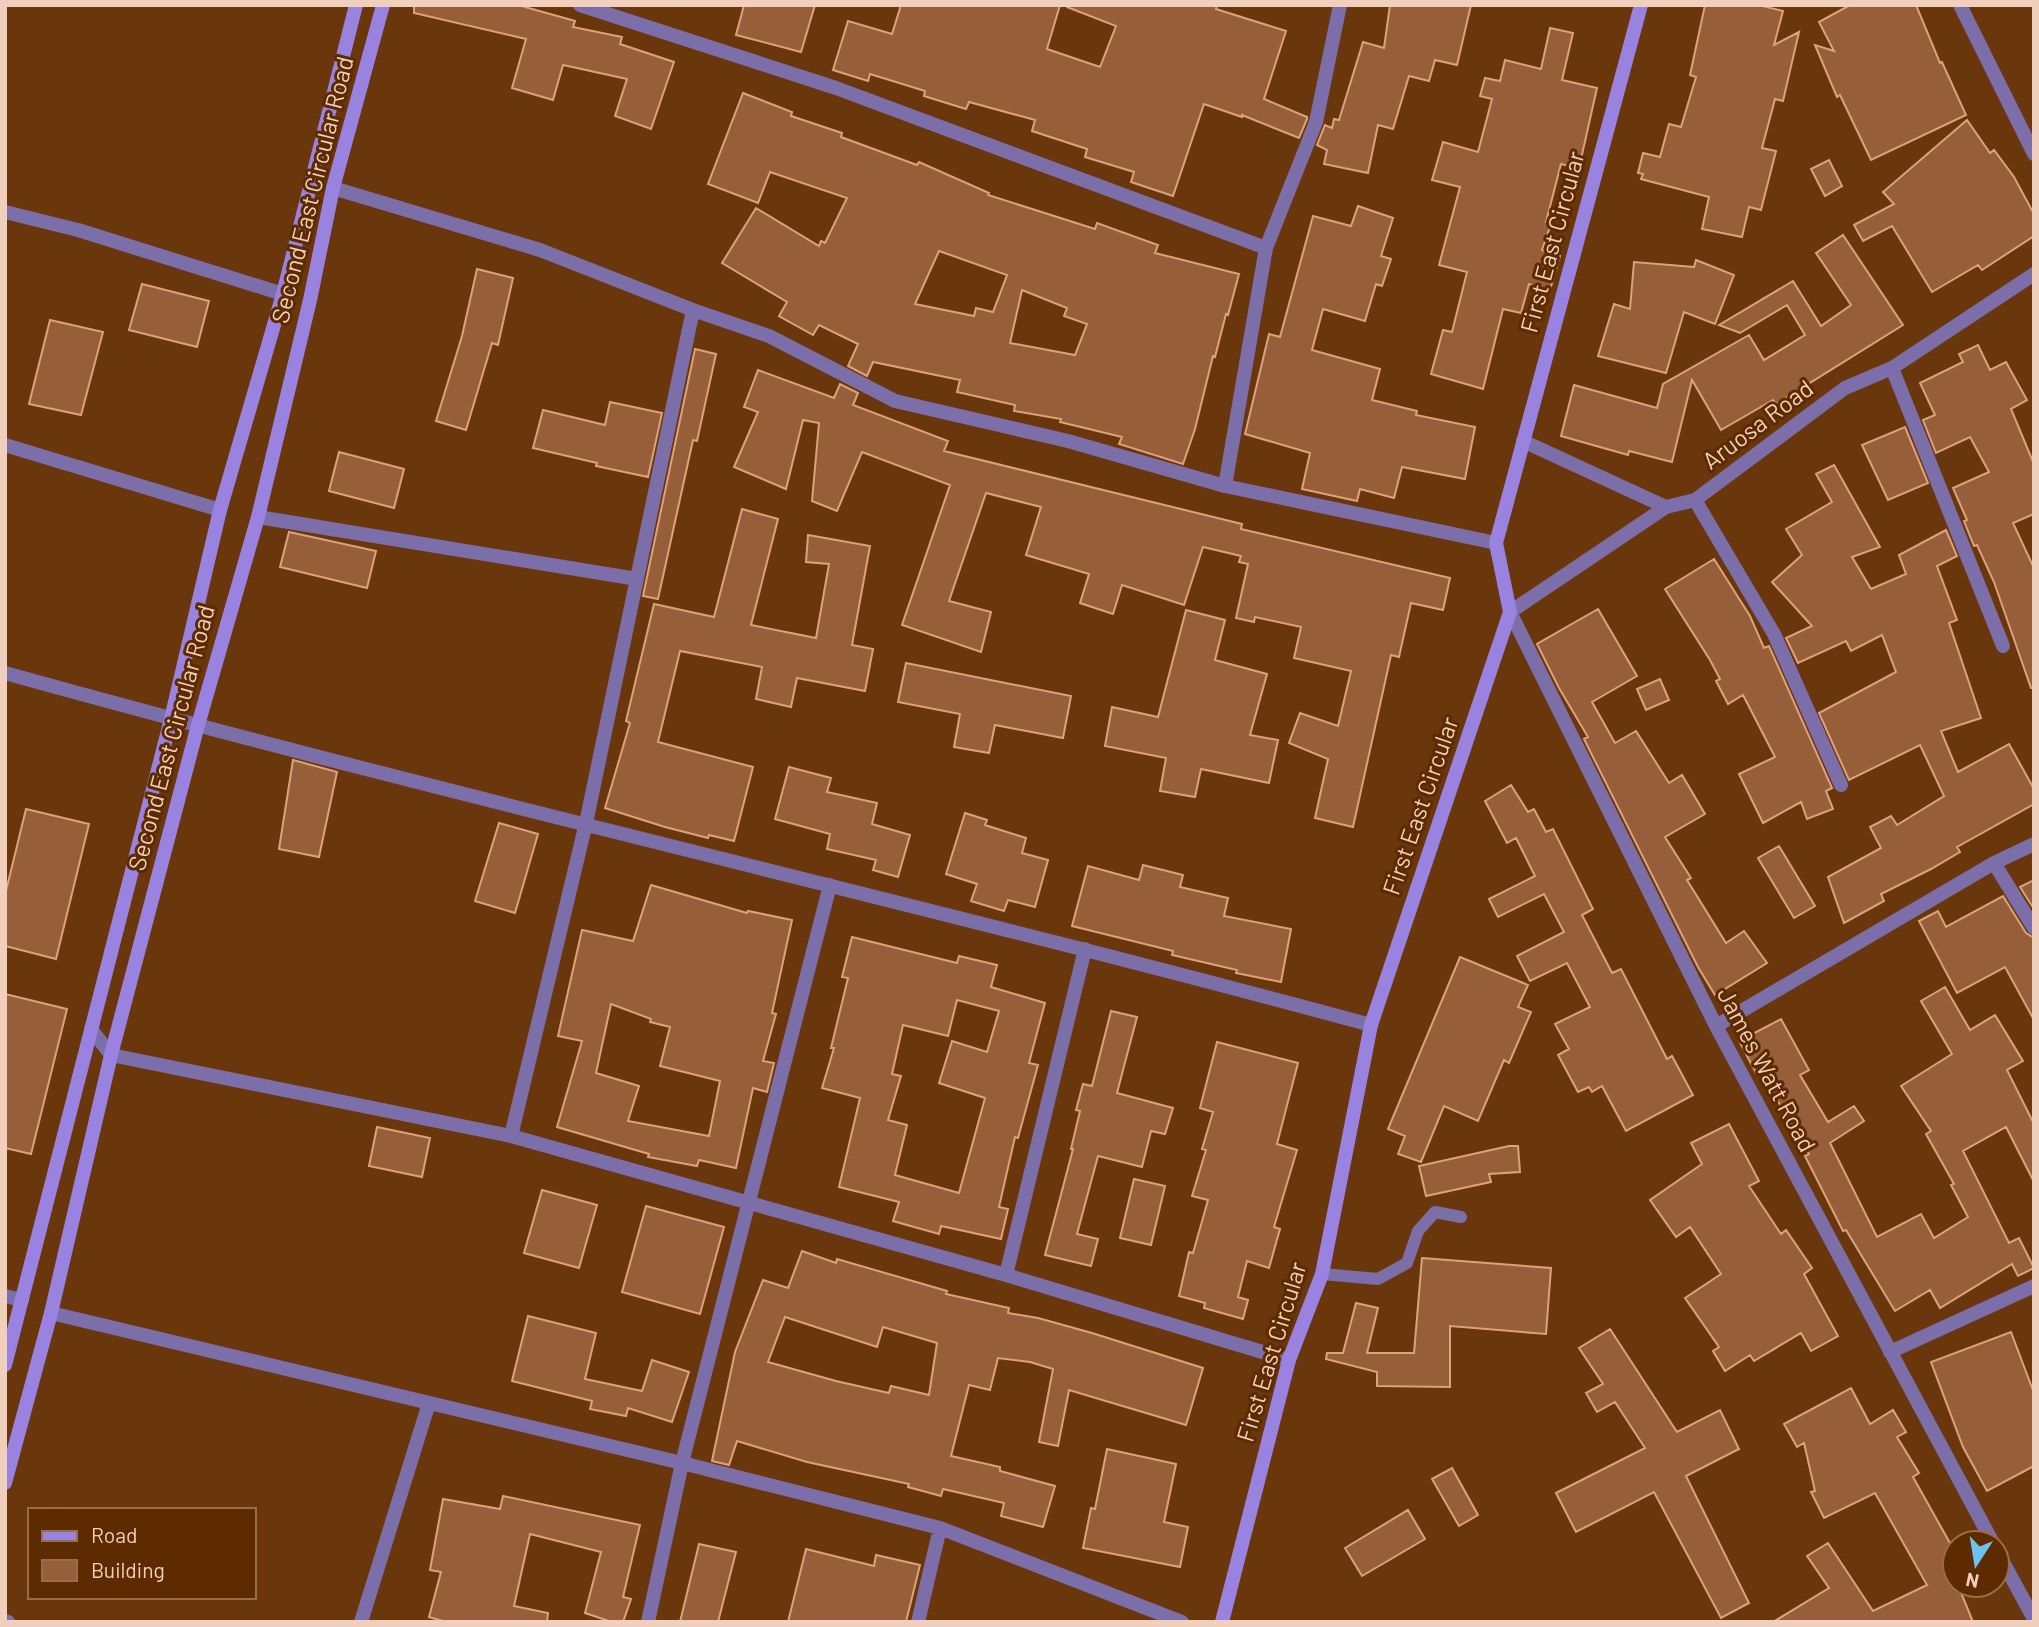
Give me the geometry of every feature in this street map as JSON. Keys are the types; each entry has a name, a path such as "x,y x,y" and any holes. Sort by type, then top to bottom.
{"main road":[{"name":"Second East Circular Road","path":"5,1364 171,719 219,510 283,294 356,5"},
{"name":"Second East Circular Road","path":"5,1483 51,1313 111,1055 198,725 258,517 310,300 333,188 383,5"},
{"name":"First East Circular","path":"1222,1622 1289,1360 1322,1274 1371,1025 1510,612 1496,543 1641,5"}],"street":[{"path":"580,5 836,88 1266,248"},
{"path":"1225,486 1266,248 1316,122 1340,5"},
{"path":"1960,5 2034,154"},
{"path":"333,188 540,250 693,310 769,336 895,401 1068,441 1225,486 1496,543"},
{"path":"5,212 79,230 283,294"},
{"name":"Aruosa Road","path":"1510,612 1666,507 1695,500 1845,388 1892,368 2034,274"},
{"path":"511,1136 586,823 693,310"},
{"path":"1892,368 2003,646"},
{"path":"1523,440 1666,507"},
{"path":"5,445 219,510"},
{"path":"1695,500 1774,634 1841,785"},
{"path":"258,517 637,579"},
{"name":"James Watt Road","path":"1510,612 1716,1026 1985,1529"},
{"path":"5,673 171,719 1085,949 1371,1025"},
{"path":"1716,1026 1994,863 2034,844"},
{"path":"1994,863 2034,928"},
{"path":"648,1622 682,1463 830,884"},
{"path":"1006,1275 1085,949"},
{"path":"92,1029 111,1055 511,1136 1006,1275 1289,1360"},
{"path":"1890,1352 2034,1286"},
{"path":"5,1296 22,1300"},
{"path":"51,1313 682,1463 940,1528 1182,1622"},
{"path":"361,1622 429,1403"},
{"path":"918,1622 940,1528"},
{"path":"2011,1577 2034,1619"}],"lane":[{"path":"1322,1274 1378,1279 1407,1263 1418,1231 1435,1212 1461,1217"}],"building":[{"path":"414,5 518,5 575,21 573,27 622,37 620,44 674,62 651,129 615,116 627,79 563,65 553,100 512,88 526,39 414,13"},
{"path":"744,5 815,5 801,52 736,35"},
{"path":"901,5 1060,5 1047,49 1100,67 1116,26 1067,5 1217,5 1216,9 1286,31 1264,99 1307,119 1299,138 1242,115 1204,104 1173,196 1131,182 1134,172 1085,157 1087,149 1032,131 1035,120 969,102 966,109 924,96 925,91 870,74 868,81 833,70 848,21 892,34"},
{"path":"1390,5 1471,5 1457,65 1435,60 1429,81 1409,76 1393,129 1378,125 1368,173 1324,164 1327,150 1317,145 1325,125 1332,128 1334,119 1339,120 1363,42 1384,48"},
{"path":"1705,5 1758,5 1783,11 1774,45 1799,32 1783,101 1775,99 1762,148 1776,151 1761,210 1749,207 1742,237 1702,229 1709,197 1641,179 1643,174 1638,173 1643,153 1660,157 1669,124 1681,127 1696,77 1690,75"},
{"path":"1850,5 1916,5 1940,63 1942,62 1966,115 1871,160 1840,95 1837,97 1815,45 1834,51 1819,22"},
{"path":"1550,28 1573,33 1562,80 1597,88 1579,168 1561,164 1546,222 1551,224 1542,250 1560,256 1550,290 1529,284 1521,313 1503,309 1483,389 1431,374 1443,330 1452,332 1467,272 1439,265 1460,187 1432,180 1443,142 1478,152 1492,99 1480,96 1485,78 1500,81 1505,60 1541,69"},
{"path":"743,93 792,112 791,116 842,133 841,137 917,165 919,162 989,193 988,195 1095,229 1097,223 1158,245 1155,253 1239,274 1183,464 1119,444 1122,437 1060,422 1061,419 1014,411 1015,405 957,392 960,380 873,362 867,376 848,366 858,344 819,325 813,335 779,316 787,302 722,263 756,208 819,246 821,241 825,243 847,198 770,172 758,203 708,184","holes":["939,251 1007,275 993,312 976,308 974,316 915,304","1022,290 1067,308 1064,316 1087,324 1075,355 1010,343"]},
{"path":"1967,120 1990,153 1994,150 2014,177 2034,214 2034,236 1982,270 1978,265 1932,292 1892,226 1863,241 1854,225 1894,204 1883,192"},
{"path":"1829,160 1842,186 1825,196 1811,169"},
{"path":"1358,206 1393,218 1381,256 1391,259 1382,286 1376,284 1365,321 1323,309 1312,350 1380,369 1372,400 1417,411 1416,415 1475,427 1465,479 1402,467 1394,498 1360,489 1357,501 1302,489 1310,453 1245,434 1269,334 1280,337 1313,216 1351,226"},
{"path":"1843,235 1903,325 1776,404 1773,400 1721,430 1692,380 1672,462 1629,451 1628,455 1561,436 1574,385 1657,408 1663,384 1749,335 1764,360 1805,335 1787,305 1740,333 1719,325 1793,281 1821,326 1851,305 1816,253"},
{"path":"1696,260 1734,275 1715,324 1684,312 1666,373 1598,356 1614,304 1630,309 1634,262 1694,267"},
{"path":"477,269 513,278 498,345 492,343 466,430 436,421 462,336"},
{"path":"142,284 209,301 197,347 129,330"},
{"path":"50,320 103,332 81,415 29,404"},
{"path":"1978,345 1990,370 2006,362 2027,400 2011,409 2034,464 2034,514 2013,523 2034,568 2034,688 2031,688 1994,582 1977,545 1974,546 1964,521 1967,520 1953,488 1989,472 1970,437 1936,453 1923,420 1935,415 1920,383 1963,362 1959,354"},
{"path":"695,349 716,354 697,441 693,440 658,599 643,596"},
{"path":"758,370 834,398 840,384 858,393 853,405 948,441 944,451 1242,524 1241,529 1450,578 1443,610 1411,603 1399,657 1391,655 1353,827 1315,818 1328,759 1289,743 1300,713 1338,726 1351,671 1294,658 1301,627 1255,617 1254,622 1236,618 1248,564 1239,562 1241,556 1203,547 1184,605 1122,585 1113,614 1080,603 1089,574 1026,555 1041,507 986,493 949,601 991,612 981,652 902,625 950,485 862,452 837,511 812,501 819,423 803,420 786,489 734,467 758,412 744,407"},
{"path":"610,402 662,413 648,477 533,448 543,410 605,425"},
{"path":"1905,427 1928,483 1888,500 1862,445"},
{"path":"339,452 404,469 394,508 329,491"},
{"path":"1834,465 1880,547 1852,557 1871,589 1906,574 1899,555 1946,530 1957,556 1937,566 1957,620 1949,623 1981,718 1941,731 1958,772 2009,744 2034,789 2034,804 1957,847 1960,852 1881,894 1884,901 1844,923 1828,877 1881,848 1870,827 1891,816 1897,825 1944,796 1920,745 1849,780 1819,713 1896,672 1882,635 1851,651 1846,641 1798,663 1786,638 1812,626 1772,582 1802,555 1786,529 1832,502 1816,474"},
{"path":"742,509 778,519 751,625 816,638 829,564 806,562 808,535 870,546 852,645 873,649 865,691 797,678 791,707 756,699 762,667 680,651 658,742 753,767 734,841 709,835 708,838 665,827 605,808 630,723 626,721 654,604 714,617"},
{"path":"289,532 376,551 367,588 280,567"},
{"path":"1714,559 1750,616 1764,648 1769,646 1832,788 1826,791 1833,809 1807,819 1801,802 1763,823 1739,774 1775,757 1743,695 1728,704 1716,681 1720,679 1710,660 1665,589"},
{"path":"1598,609 1637,676 1592,702 1615,743 1636,731 1669,783 1682,775 1705,814 1665,837 1691,878 1687,880 1726,943 1744,931 1767,963 1715,995 1698,967 1584,739 1588,737 1537,644"},
{"path":"1186,610 1225,620 1215,660 1267,674 1250,735 1278,740 1269,783 1201,769 1195,797 1160,791 1166,758 1105,746 1112,707 1158,717"},
{"path":"906,663 1071,696 1063,738 995,725 989,753 954,747 960,714 898,702"},
{"path":"1660,679 1669,700 1646,710 1637,689"},
{"path":"293,760 337,772 319,857 279,849"},
{"path":"789,767 831,778 827,792 877,803 872,824 910,835 898,877 873,870 876,860 827,849 830,834 775,819"},
{"path":"1511,785 1528,812 1534,809 1546,832 1553,829 1593,909 1582,915 1612,973 1621,969 1667,1059 1672,1056 1693,1095 1626,1131 1602,1086 1592,1092 1589,1087 1578,1092 1558,1055 1569,1049 1555,1024 1590,1007 1567,963 1530,981 1517,956 1564,932 1544,894 1498,917 1489,899 1535,876 1516,838 1507,843 1485,801"},
{"path":"26,809 89,824 56,959 5,946 5,895"},
{"path":"965,813 987,820 985,825 1026,838 1022,853 1048,860 1035,907 1008,900 1004,911 971,901 977,884 946,874"},
{"path":"499,823 538,834 515,913 475,901"},
{"path":"1779,846 1815,906 1794,918 1758,858"},
{"path":"1143,865 1183,875 1180,887 1228,898 1224,916 1291,929 1281,982 1236,973 1237,970 1172,955 1173,951 1072,926 1088,866 1139,880"},
{"path":"2034,880 2034,909 2020,887"},
{"path":"651,885 747,913 748,911 792,920 772,1013 776,1014 763,1061 774,1063 767,1092 753,1088 736,1168 699,1160 697,1166 648,1157 649,1154 557,1127 582,1041 558,1036 582,930 633,941","holes":["611,1004 651,1019 650,1022 670,1027 660,1066 720,1081 709,1136 628,1121 639,1086 596,1073"]},
{"path":"2003,896 2026,933 2034,938 2034,1020 2005,967 1957,993 1919,921 1938,911 1946,927"},
{"path":"852,937 957,963 959,956 997,965 991,987 1045,1003 1029,1063 1038,1065 1018,1138 1015,1137 999,1207 1008,1209 1001,1239 941,1226 939,1234 893,1221 899,1202 839,1187 860,1098 822,1088 834,1048 831,1048 848,978 842,977","holes":["957,1000 999,1011 987,1052 952,1041 939,1083 985,1098 959,1193 895,1175 907,1125 888,1120 901,1076 892,1074 903,1025 948,1036"]},
{"path":"1460,957 1528,985 1518,1007 1531,1012 1509,1063 1504,1060 1478,1121 1444,1106 1421,1162 1398,1154 1405,1136 1388,1129"},
{"path":"1945,987 1970,1030 1995,1015 2023,1061 2007,1070 2034,1124 2034,1182 2006,1127 1963,1151 2009,1243 2019,1238 2034,1268 2018,1276 2012,1264 1940,1308 1930,1290 1895,1311 1846,1230 1843,1231 1805,1156 1809,1154 1760,1071 1756,1073 1739,1041 1781,1019 1809,1070 1800,1075 1828,1122 1854,1106 1864,1121 1830,1143 1877,1237 1921,1214 1934,1238 1968,1217 1951,1185 1954,1184 1926,1134 1931,1131 1901,1086 1952,1054 1921,1001"},
{"path":"5,994 67,1009 31,1154 5,1148"},
{"path":"1111,1011 1137,1017 1117,1093 1173,1108 1165,1134 1151,1131 1142,1167 1098,1156 1077,1234 1098,1239 1091,1266 1045,1255 1073,1149 1080,1111 1076,1110 1083,1084 1092,1086"},
{"path":"1217,1042 1298,1063 1277,1144 1297,1150 1274,1227 1280,1229 1269,1268 1247,1261 1238,1297 1248,1300 1243,1319 1204,1308 1205,1303 1179,1296 1189,1252 1193,1253 1208,1200 1192,1196 1206,1150 1202,1149 1213,1112 1200,1108"},
{"path":"1729,1124 1759,1181 1749,1186 1781,1234 1786,1230 1812,1268 1804,1274 1838,1336 1811,1351 1801,1333 1754,1361 1750,1355 1725,1371 1713,1351 1719,1347 1685,1298 1721,1274 1690,1227 1676,1237 1650,1200 1702,1164 1691,1143"},
{"path":"377,1127 430,1138 422,1177 369,1166"},
{"path":"1518,1146 1520,1172 1489,1174 1491,1182 1426,1196 1419,1166"},
{"path":"1134,1179 1165,1186 1151,1245 1120,1238"},
{"path":"542,1190 597,1205 579,1268 524,1253"},
{"path":"646,1206 724,1227 700,1314 622,1292"},
{"path":"802,1251 836,1263 837,1259 947,1291 946,1294 1009,1308 1008,1313 1092,1333 1203,1368 1186,1425 1069,1390 1058,1446 1039,1442 1053,1369 1030,1362 998,1358 990,1390 969,1385 951,1456 1000,1467 1000,1471 1055,1486 1043,1527 1001,1516 1004,1503 943,1489 941,1496 908,1487 909,1484 807,1462 737,1441 729,1465 712,1461 735,1352 763,1280 788,1288","holes":["785,1317 877,1347 883,1327 937,1343 929,1395 891,1386 889,1393 768,1362"]},
{"path":"1422,1258 1551,1268 1546,1334 1450,1326 1450,1387 1377,1386 1377,1372 1326,1359 1327,1353 1343,1353 1356,1303 1378,1308 1367,1353 1414,1353"},
{"path":"528,1316 596,1333 585,1379 642,1391 652,1360 689,1372 672,1422 628,1408 626,1416 590,1409 592,1401 512,1381"},
{"path":"1610,1329 1677,1432 1720,1410 1739,1449 1686,1476 1749,1603 1721,1618 1654,1492 1576,1532 1556,1493 1645,1448 1615,1402 1597,1412 1586,1393 1603,1384 1579,1348"},
{"path":"2011,1332 2034,1393 2034,1466 1987,1491 1963,1447 1931,1362"},
{"path":"1851,1388 1870,1424 1893,1410 1906,1432 1897,1437 1919,1473 1913,1477 1942,1529 1941,1599 1964,1599 1973,1622 1773,1622 1829,1588 1807,1556 1828,1543 1873,1611 1927,1585 1875,1493 1824,1518 1811,1492 1815,1491 1804,1443 1797,1447 1784,1424"},
{"path":"1107,1449 1176,1464 1164,1522 1188,1527 1180,1567 1083,1548 1091,1508 1095,1509"},
{"path":"1452,1468 1478,1515 1459,1526 1432,1479"},
{"path":"503,1496 640,1525 623,1597 631,1599 623,1622 612,1622 585,1613 601,1552 530,1534 514,1606 548,1613 547,1622 446,1622 429,1617 441,1572 430,1570 443,1499 500,1509"},
{"path":"1408,1510 1425,1539 1362,1576 1345,1548"},
{"path":"699,1544 736,1552 718,1622 680,1622"},
{"path":"806,1549 874,1566 876,1555 920,1565 906,1622 788,1622"}]}
